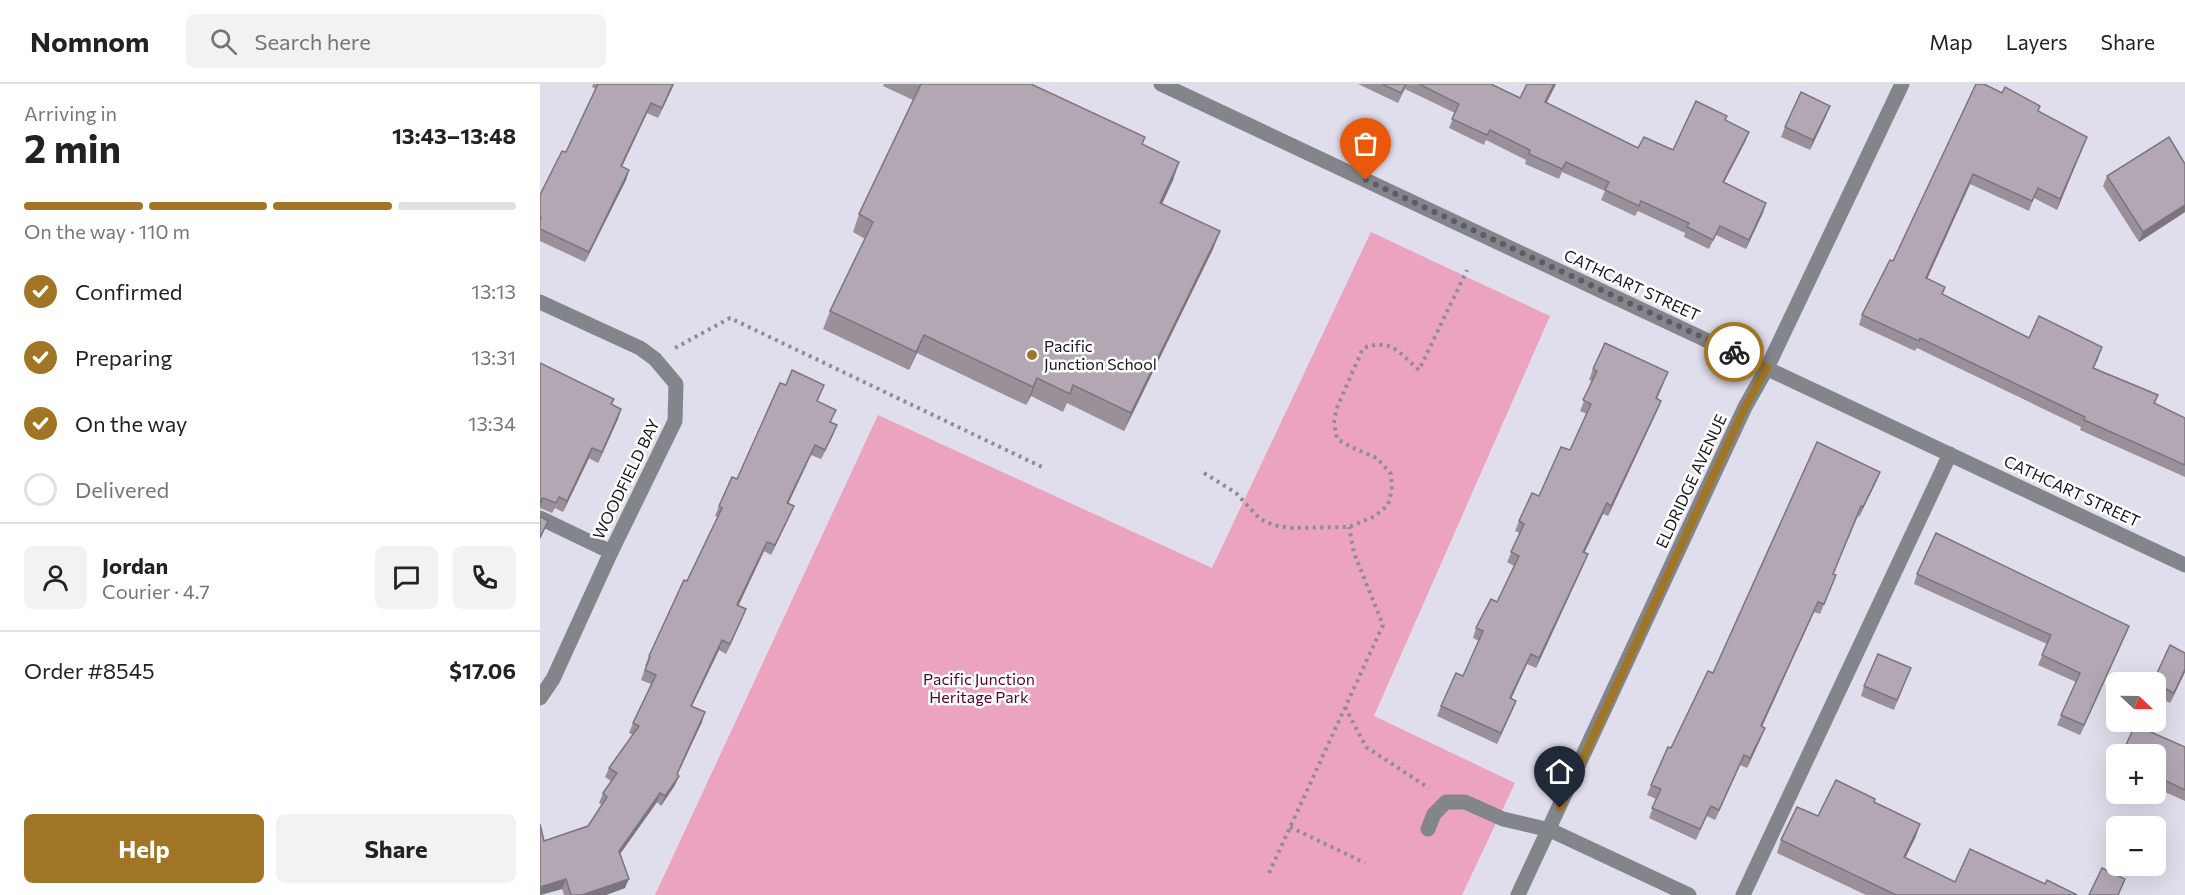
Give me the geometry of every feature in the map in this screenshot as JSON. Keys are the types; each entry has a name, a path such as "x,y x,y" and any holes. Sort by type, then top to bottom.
{"street":[{"name":"CATHCART STREET","path":"1161,84 2185,565"},
{"name":"ELDRIDGE AVENUE","path":"1518,895 1745,407 1767,368 1902,84"},
{"name":"WOODFIELD BAY","path":"540,302 640,348 656,359 676,384 675,421 610,552 554,679 540,698"},
{"path":"1743,895 1950,454"},
{"path":"540,518 610,552"},
{"path":"1428,829 1434,814 1446,802 1465,802 1503,819 1550,830 1689,895"}],"path":[{"path":"1204,473 1236,493 1260,519 1273,525 1290,528 1349,527 1374,516 1388,505 1392,490 1391,474 1377,458 1337,438 1334,423 1336,410 1363,348 1377,344 1390,345 1419,370 1467,270"},
{"path":"656,359 730,318 1044,468"},
{"path":"1269,873 1383,625 1354,553 1349,527"},
{"path":"1345,707 1366,747 1424,784 1446,802"},
{"path":"1290,827 1365,862"}],"green space":[{"name":"Pacific Junction Heritage Park","path":"1371,232 1550,316 1374,716 1515,783 1462,895 655,895 878,415 1212,568"}],"building":[{"path":"598,84 673,84 662,108 651,103 621,166 629,170 589,252 540,229 540,195 562,151 566,152"},
{"path":"921,84 1031,84 1145,137 1142,144 1179,162 1160,203 1220,231 1131,413 1073,385 1070,394 1037,378 1033,387 924,335 916,352 830,311 873,222 859,214"},
{"path":"1382,84 1406,84 1401,93"},
{"path":"1419,84 1491,84 1520,98 1527,84 1554,84 1545,102 1638,148 1644,137 1673,150 1696,101 1727,116 1725,120 1749,132 1723,182 1766,203 1749,240 1720,226 1713,240 1687,227 1689,223 1641,201 1639,206 1605,190 1609,182 1566,162 1562,169 1529,154 1530,150 1490,130 1487,135 1452,119 1459,104"},
{"path":"1976,84 1984,84 2002,93 2005,87 2040,106 2038,111 2087,137 2060,199 2038,188 2032,201 1973,174 1926,278 1945,287 1942,294 2029,338 2039,316 2102,347 2093,368 2158,395 2154,403 2185,418 2185,465 2084,420 2085,417 1920,338 1919,341 1862,315 1890,260 1893,261"},
{"path":"1801,92 1830,106 1813,140 1785,127"},
{"path":"2169,137 2185,164 2185,205 2143,232 2107,176"},
{"path":"1605,343 1668,372 1656,398 1661,401 1611,506 1607,503 1583,552 1588,554 1539,658 1531,654 1510,698 1516,701 1501,733 1441,706 1456,673 1463,676 1483,631 1476,628 1491,599 1497,602 1519,556 1511,552 1524,524 1519,521 1532,493 1539,496 1561,447 1570,450 1591,404 1583,400 1597,371 1593,369"},
{"path":"540,363 614,399 611,404 621,409 602,452 592,448 567,501 559,497 556,503 543,498 540,500"},
{"path":"792,370 824,385 817,401 836,410 830,422 837,425 825,450 815,445 787,503 794,506 775,545 767,542 737,605 746,609 730,644 722,640 691,706 705,712 677,774 679,776 665,796 660,793 619,851 629,879 582,895 571,895 566,879 540,887 540,824 544,841 588,826 607,797 603,793 617,773 609,768 639,726 633,723 656,675 645,670 649,656 684,580 687,581 722,508 719,506 732,477 737,479 780,383 786,385"},
{"path":"1817,442 1880,472 1863,507 1861,506 1833,574 1836,575 1824,604 1818,602 1761,726 1765,728 1750,758 1744,755 1719,810 1711,806 1700,829 1652,808 1661,789 1651,785 1708,671 1713,673"},
{"path":"540,516 548,521 540,538"},
{"path":"1936,533 2129,626 2108,672 2106,672 2084,725 2061,715 2080,673 2042,655 2051,635 1917,574"},
{"path":"2170,645 2185,653 2185,669 2174,693 2166,689 2166,672 2158,672"},
{"path":"1878,654 1911,668 1897,700 1864,686"},
{"path":"2132,732 2151,732 2185,747 2185,790 2166,781 2166,744 2126,744"},
{"path":"1836,780 1875,799 1874,802 1920,824 1904,857 1955,882 1970,849 2045,884 2047,880 2077,895 1896,895 1781,840 1797,807 1818,816"},
{"path":"2102,868 2106,870 2106,876 2119,876 2125,879 2118,895 2089,895"}],"way so far":[{"path":"1366,180 1734,352"}],"place":[{"name":"Pacific Junction School","path":"1032,355"}],"route":[{"path":"1560,808 1745,407 1767,368 1734,352"}]}
